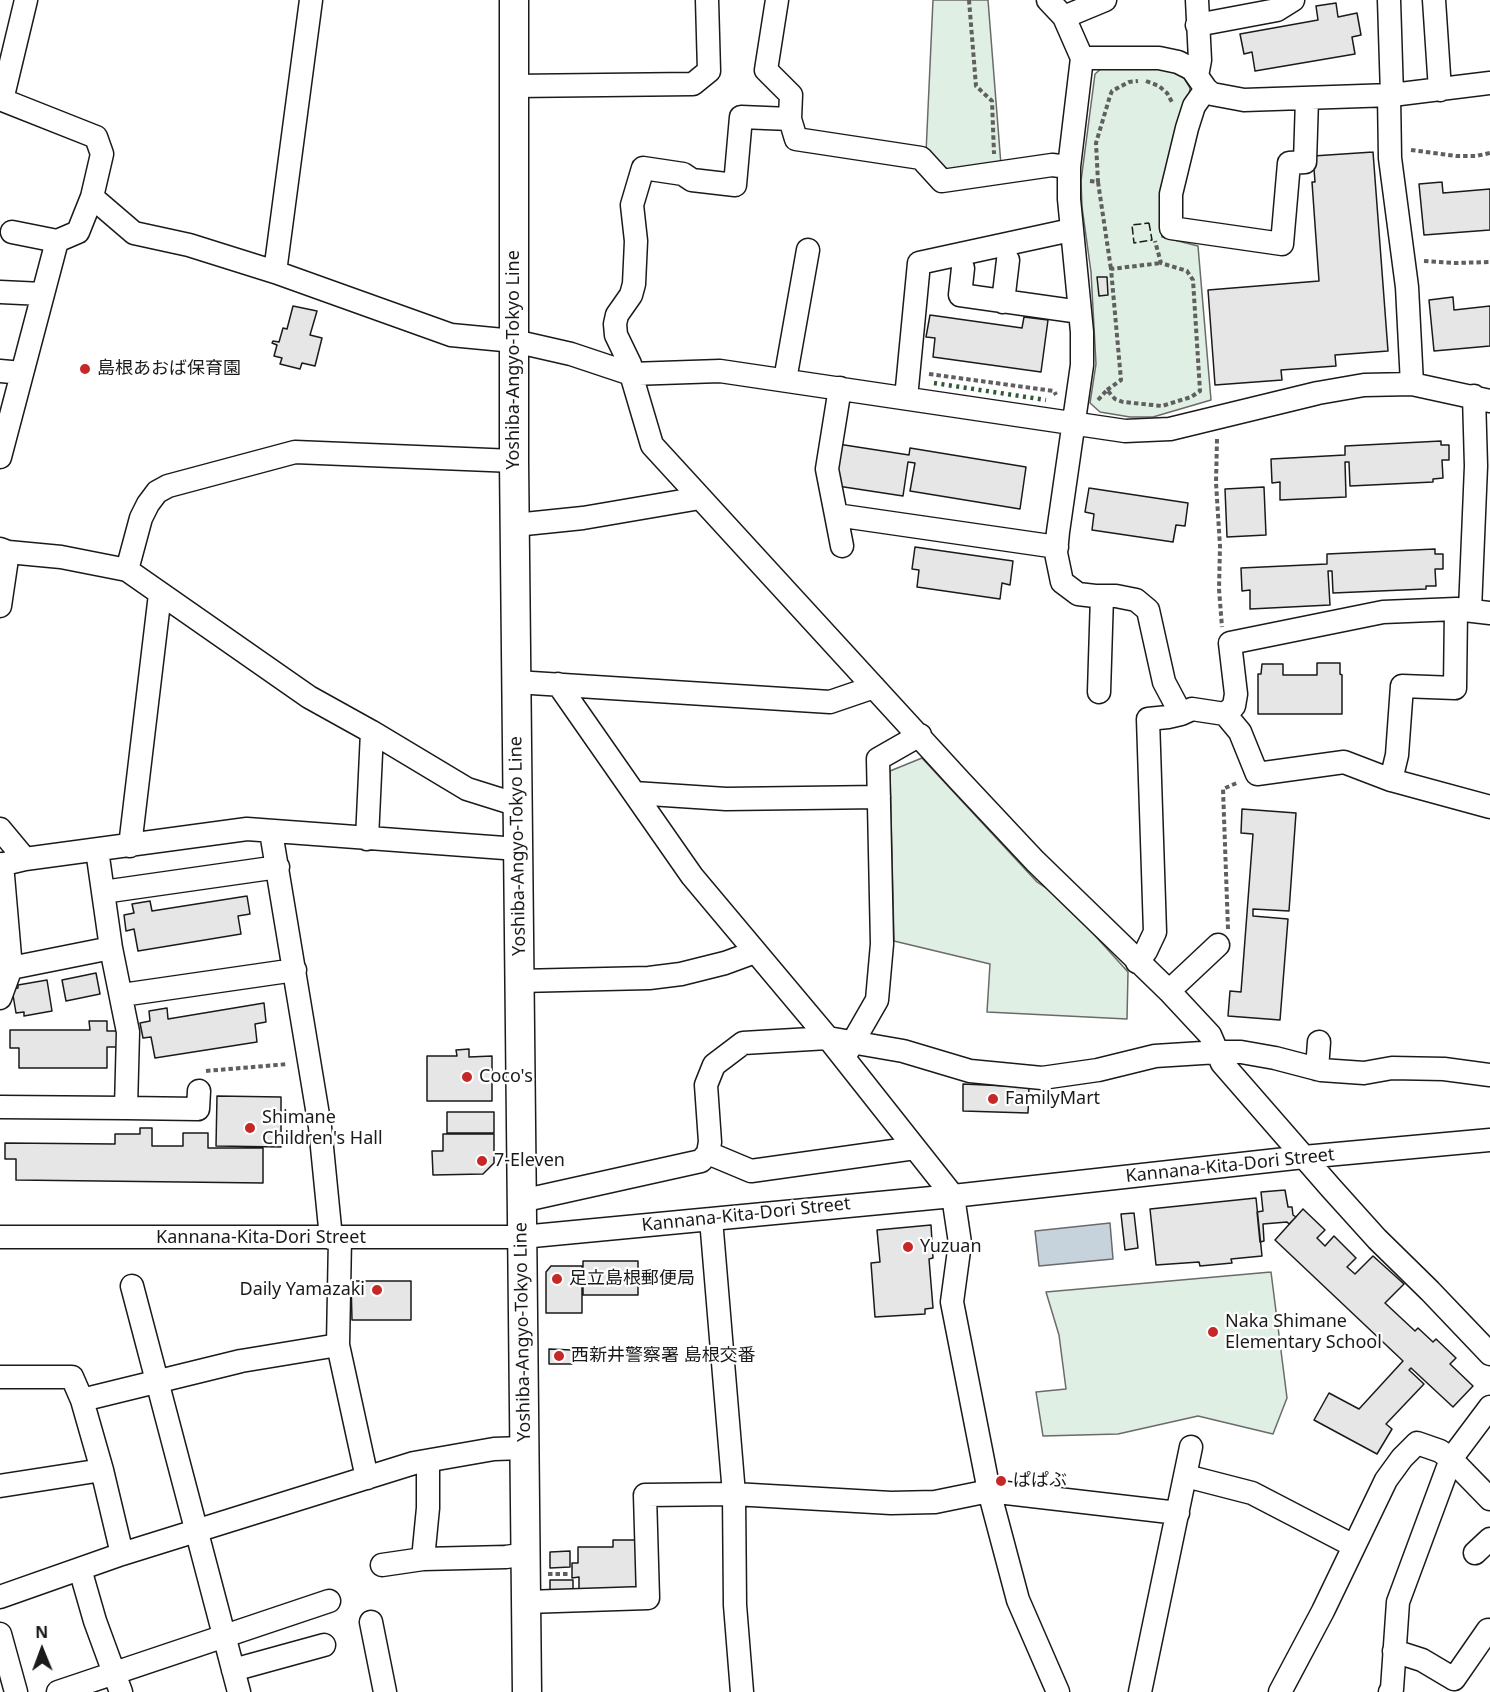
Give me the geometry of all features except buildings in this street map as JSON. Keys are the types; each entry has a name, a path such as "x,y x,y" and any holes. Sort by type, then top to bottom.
{"main road":[{"name":"Yoshiba-Angyo-Tokyo Line","path":"514,0 514,461 527,1692"}],"street":[{"path":"12,232 57,241 78,232 92,197 102,154 96,137 1,99 26,0"},
{"path":"275,272 311,0"},
{"path":"514,86 693,84 709,71 707,0"},
{"path":"777,0 766,70 791,95 790,119 796,139 921,158 942,181 1052,165 1075,174"},
{"path":"1048,0 1064,17 1082,58 1075,174 1069,199 1080,312 1082,365 1057,548 1062,582 1078,594 1116,596 1136,600 1148,610 1164,682 1181,714"},
{"path":"1064,17 1105,0"},
{"path":"1197,0 1202,82 1171,194 1171,228 1282,244 1289,163 1305,162 1307,99"},
{"path":"1197,25 1277,10 1293,0"},
{"path":"1389,0 1390,150 1405,263 1412,384"},
{"path":"1434,0 1440,90"},
{"path":"1082,58 1159,58 1178,62 1192,69 1212,94 1244,100 1391,95 1490,82"},
{"path":"790,119 741,117 735,185 693,180 682,174 643,168 632,206 636,241 634,284 631,295 617,315 615,324 616,335 630,364 652,445 1035,861 1066,889 1210,1035 1222,1063 1304,1157 1377,1239 1490,1354"},
{"path":"92,197 134,233 189,246 275,272 451,335 514,341 571,354 631,374 720,370 1125,431 1170,429 1318,393 1364,385 1412,384 1482,399 1476,466 1472,611 1455,688 1402,687 1397,755 1391,780"},
{"path":"906,398 919,263 1071,230"},
{"path":"1,451 57,241"},
{"path":"785,380 808,250"},
{"path":"1003,302 1008,260"},
{"path":"963,268 960,295 1080,312"},
{"path":"0,292 43,294"},
{"path":"0,371 22,373"},
{"path":"840,388 827,469 842,546"},
{"path":"127,570 141,518 157,492 168,486 295,452 514,461"},
{"path":"515,525 606,514 700,498"},
{"path":"836,515 1057,548"},
{"path":"0,606 4,551 61,557 127,570 309,698 372,732 467,789 518,805"},
{"path":"130,846 160,594"},
{"path":"1099,692 1102,596"},
{"path":"1225,714 1233,706 1236,694 1230,643 1383,612 1472,611"},
{"path":"516,682 830,702 874,687"},
{"path":"558,684 692,876 828,1038 848,1051 915,1148 953,1196 960,1243 952,1302 989,1491 1018,1600 1058,1692"},
{"path":"1137,962 1146,951 1155,933 1148,719 1168,717 1192,709 1225,714 1240,732 1257,774 1344,762 1391,780 1490,807"},
{"path":"367,838 372,732"},
{"path":"848,1051 877,1000 882,944 878,759 920,735"},
{"path":"634,794 726,799 879,797"},
{"path":"0,829 25,859"},
{"path":"0,998 11,968 1,865 25,859 247,829 518,849"},
{"path":"271,832 310,1063 335,1238 338,1345 367,1478"},
{"path":"97,850 111,948 128,1032 126,1108"},
{"path":"103,892 278,867"},
{"path":"1168,991 1218,945"},
{"path":"11,968 111,948"},
{"path":"519,981 649,978 681,974 725,963 755,952"},
{"path":"122,995 295,970"},
{"path":"521,1201 701,1161 708,1153 710,1142 706,1085 714,1065 743,1043 828,1038"},
{"path":"1317,1069 1319,1042"},
{"path":"848,1051 903,1051 970,1071 1042,1077 1098,1071 1155,1056 1218,1052 1241,1052 1317,1069 1364,1073 1392,1068 1444,1070 1490,1076"},
{"path":"0,1107 198,1109 199,1091"},
{"name":"Kannana-Kita-Dori Street","path":"0,1238 522,1237 953,1196 1304,1157 1490,1140"},
{"path":"708,1153 751,1171 915,1148"},
{"path":"711,1219 734,1494 735,1605 742,1692"},
{"path":"132,1286 239,1692"},
{"path":"82,1400 241,1361 338,1345"},
{"path":"0,1377 72,1377 82,1400 102,1470 122,1554"},
{"path":"1390,1692 1398,1602 1451,1459 1490,1407"},
{"path":"1280,1692 1386,1480 1402,1458 1417,1443 1440,1451 1451,1459 1490,1499"},
{"path":"1140,1692 1191,1447"},
{"path":"0,1597 122,1554 367,1478 428,1461 494,1449 524,1448"},
{"path":"423,1559 428,1508 428,1461"},
{"path":"0,1486 102,1470"},
{"path":"1186,1476 1252,1493 1354,1546"},
{"path":"526,1602 648,1598 645,1495 734,1494 891,1503 935,1502 989,1491 1178,1513"},
{"path":"382,1565 423,1559 506,1557 526,1554"},
{"path":"80,1569 95,1621 117,1682"},
{"path":"58,1692 117,1682 224,1636 329,1601"},
{"path":"371,1622 385,1692"},
{"path":"1394,1651 1422,1660 1454,1679 1488,1630"},
{"path":"0,1634 16,1692"},
{"path":"233,1670 324,1645"}],"path":[{"path":"969,0 976,86 992,100 995,173"},
{"path":"1095,402 1121,380 1111,269 1098,182 1096,144 1113,91 1129,82 1148,81 1159,86 1167,93 1174,106"},
{"path":"1390,150 1419,149 1456,156 1490,153"},
{"path":"1075,174 1098,182"},
{"path":"1153,233 1161,263"},
{"path":"1405,263 1430,260 1454,263 1490,261"},
{"path":"1107,390 1115,399 1123,402 1162,406 1200,392 1193,280 1187,272 1161,263 1111,269"},
{"path":"925,373 1054,391 1058,398"},
{"path":"1217,430 1219,589 1222,632 1230,643"},
{"path":"1218,945 1224,945 1228,939 1223,789 1257,774"},
{"path":"199,1091 204,1083 204,1071 310,1063"},
{"path":"548,1574 570,1574"}],"green space":[{"path":"933,0 988,0 1001,165 948,174 926,153"},
{"path":"1143,67 1172,71 1184,78 1190,88 1161,188 1162,237 1198,246 1211,400 1153,417 1130,417 1100,412 1090,403 1096,364 1091,272 1082,207 1081,181 1095,74 1102,68"},
{"path":"922,758 1037,882 1061,898 1128,972 1127,1019 987,1012 990,964 894,941 890,771"},
{"path":"1271,1272 1287,1398 1273,1434 1198,1416 1118,1434 1043,1436 1036,1392 1066,1389 1059,1335 1046,1292"}],"shaded area":[{"path":"1110,1223 1113,1259 1039,1266 1035,1231"}],"hedge":[{"path":"934,383 1046,400"}],"fence":[{"path":"1149,223 1152,240 1134,243 1132,225 1149,223"}],"place":[{"name":"島根あおば保育園","path":"85,369"},
{"name":"Coco's","path":"467,1077"},
{"name":"FamilyMart","path":"993,1099"},
{"name":"Shimane Children's Hall","path":"250,1128"},
{"name":"7-Eleven","path":"482,1161"},
{"name":"Yuzuan","path":"908,1247"},
{"name":"足立島根郵便局","path":"557,1279"},
{"name":"Daily Yamazaki","path":"377,1290"},
{"name":"Naka Shimane Elementary School","path":"1213,1332"},
{"name":"西新井警察署 島根交番","path":"559,1356"},
{"name":"ぱぱぶ","path":"1001,1481"}]}
